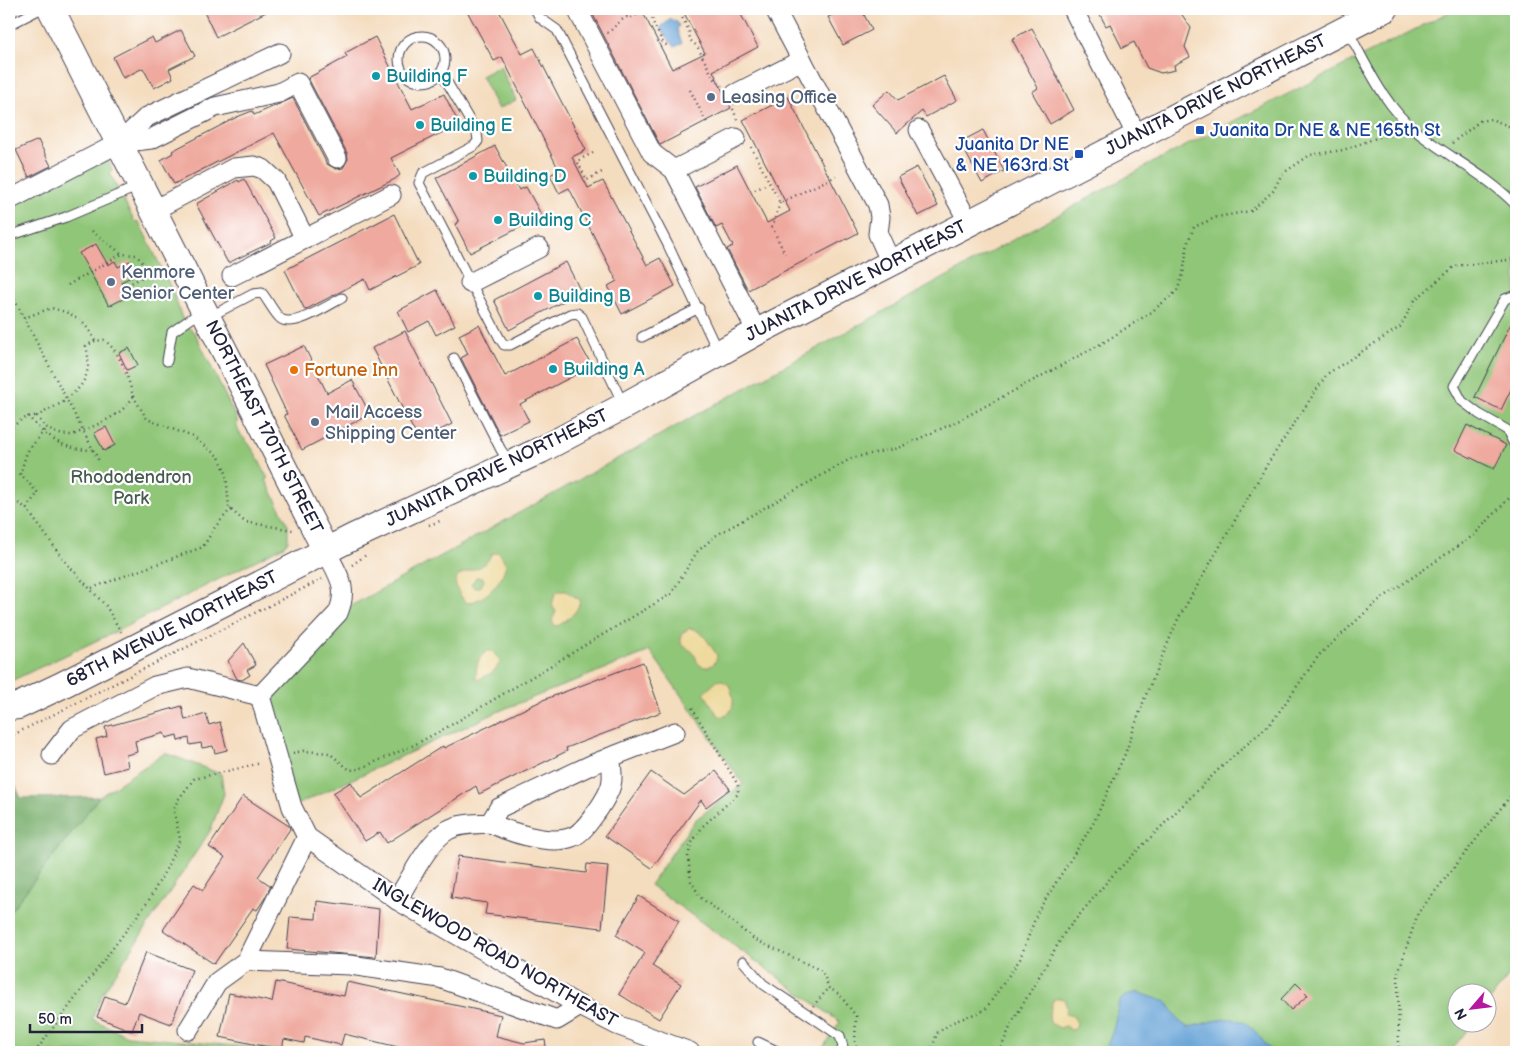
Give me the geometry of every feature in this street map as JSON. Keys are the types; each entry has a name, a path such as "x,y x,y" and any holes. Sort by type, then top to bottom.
{"main road":[{"name":"NORTHEAST 170TH STREET","path":"51,9 142,185 326,551"},
{"name":"JUANITA DRIVE NORTHEAST","path":"326,551 511,464 624,406 757,332 1385,9"},
{"name":"68TH AVENUE NORTHEAST","path":"12,709 326,551"}],"street":[{"path":"577,9 652,153 674,170 757,332"},
{"path":"775,9 878,205 880,217 878,234 891,263"},
{"path":"1073,9 1137,136"},
{"path":"9,200 119,143 147,117 280,53"},
{"path":"736,94 802,60"},
{"path":"119,143 151,139 215,107 280,93 298,82 337,158"},
{"path":"919,130 969,223"},
{"path":"674,170 736,138"},
{"path":"154,210 234,168 254,166 263,169 276,181 305,239"},
{"path":"232,276 391,196"},
{"path":"470,283 539,248"},
{"path":"52,755 72,729 155,686 188,678 260,696 338,613 344,587 326,551"},
{"name":"INGLEWOOD ROAD NORTHEAST","path":"260,696 292,807 307,837 397,900 580,1006 617,1025 690,1052"},
{"path":"490,823 499,808 610,757 675,732"},
{"path":"397,900 434,842 446,831 460,825 490,823 511,833 552,839 571,838 584,828 610,792 614,776 610,757"},
{"path":"188,1030 217,982 246,961 307,837"},
{"path":"246,961 350,965 440,978 557,1020 580,1006"}],"lane":[{"path":"9,25 40,9"},
{"path":"535,9 540,18 557,30 699,308 702,321 719,354"},
{"path":"1346,28 1378,86 1398,114 1417,132 1499,188 1516,205"},
{"path":"416,36 433,38 444,52 445,61 441,72 429,81 420,82 411,79 400,65 399,56 402,48 416,36"},
{"path":"441,72 477,133 478,141 474,146 423,173 419,182 470,283 504,345 510,345 570,314 578,313 582,317 624,406"},
{"path":"9,236 66,218 142,185"},
{"path":"167,361 172,332 206,313 253,294 262,293 272,305 278,318 286,322 299,320 342,298"},
{"path":"1516,295 1504,299 1454,386 1462,402 1507,430 1516,448"},
{"path":"642,337 699,308"},
{"path":"454,358 501,450 511,464"},
{"path":"743,961 763,984 840,1036 843,1047 842,1052"},
{"path":"758,1042 778,1052"}],"path":[{"path":"594,40 612,30 618,21 627,17 630,18 649,9 656,9 652,20 663,44 668,46"},
{"path":"690,90 708,125"},
{"path":"1444,149 1480,121 1491,119 1516,129"},
{"path":"35,1052 154,892 180,838 174,812 177,801 194,779 278,759 303,751 329,753 350,770 359,769 414,745 671,594 697,552 716,536 852,458 898,448 954,423 1101,344 1150,313 1177,290 1183,274 1188,242 1194,227 1217,218 1251,211 1273,191 1282,174 1296,162 1310,155 1343,150 1379,137 1407,134"},
{"path":"593,153 577,161 587,180 602,172"},
{"path":"755,190 769,183"},
{"path":"780,204 772,227 785,254"},
{"path":"92,231 122,254 136,255 146,265 146,275 124,287"},
{"path":"68,285 122,254"},
{"path":"931,1052 937,1033 953,1022 985,1010 1020,959 1038,911 1093,824 1125,754 1145,697 1178,619 1268,463 1327,374 1400,327 1415,300 1455,266 1516,259"},
{"path":"12,295 100,463"},
{"path":"24,318 51,308 64,311 87,325 95,341"},
{"path":"9,431 16,423 28,416 37,416 78,390 89,368 90,359 86,346 95,341 104,340 111,345 127,376 133,396 147,419 193,437 218,457 226,473 231,509 245,522 294,530"},
{"path":"37,416 46,428 66,435 83,430 122,410 130,404 133,396"},
{"path":"28,416 42,432 57,444 78,450 93,450"},
{"path":"26,508 38,492 20,474 27,452 46,428"},
{"path":"999,1052 1012,1023 1065,932 1112,876 1218,770 1272,722 1319,655 1378,600 1474,535 1516,491"},
{"path":"9,501 15,501 26,508 67,564 106,606 121,632"},
{"path":"91,588 203,547 215,527 231,509"},
{"path":"9,737 320,580"},
{"path":"692,708 738,785 738,794 703,826 691,844 688,857 691,881 700,897 754,939 822,971 829,988 839,994 856,1016 855,1043 858,1052"},
{"path":"1398,1052 1398,973 1418,913 1516,789"},
{"path":"807,1013 829,988"}],"green space":[{"path":"1455,9 1516,9 1516,966 1498,990 1498,984 1448,984 1448,1034 1464,1034 1450,1052 820,1052 840,1022 650,885 695,820 743,784 650,651 504,709 292,807 260,696 338,613 1152,163"},
{"path":"500,66 516,100 498,109 481,76"},
{"name":"Rhododendron Park","path":"106,156 112,169 110,173 134,221 139,222 173,292 184,324 195,333 237,420 239,432 258,458 268,479 266,480 288,525 288,541 284,546 123,628 9,682 9,207"},
{"path":"165,753 221,774 224,794 210,831 102,994 92,1019 127,1036 301,1052 9,1052 9,913 99,797"},
{"path":"9,772 21,798 99,797 9,913"}],"sand":[{"path":"499,552 506,564 501,578 486,595 473,602 466,603 455,582 458,576 480,567 487,562 491,554","holes":["476,577 483,578 484,581 481,586 474,588 471,585"]},
{"path":"558,591 566,591 580,600 575,612 558,626 554,625 552,620 556,612 552,605 555,594"},
{"path":"690,628 703,635 717,655 715,662 710,666 704,667 700,665 693,653 681,644 681,634"},
{"path":"487,651 492,651 500,663 493,672 478,680 476,678 476,670 478,663 481,656"},
{"path":"721,680 729,685 733,699 732,708 727,715 722,717 717,714 704,693 717,681"},
{"path":"1064,999 1067,1008 1065,1014 1073,1016 1077,1023 1075,1029 1071,1030 1065,1026 1060,1028 1050,1023 1049,1014 1053,1000"}],"water":[{"path":"671,19 677,22 679,26 677,29 682,43 675,47 660,28"},
{"path":"1137,992 1167,1002 1180,1022 1188,1027 1223,1019 1231,1019 1247,1024 1273,1052 1104,1052 1113,1031 1119,1002 1124,997"}],"building":[{"path":"211,9 272,9 216,37 204,12"},
{"path":"466,9 498,9 522,54 534,48 586,150 572,157 588,188 603,181 647,265 660,258 675,286 622,314 608,286 617,281 569,188 559,193 550,175 559,170 502,57 494,61"},
{"path":"590,9 641,9 672,69 705,53 684,13 692,9 738,9 758,47 713,71 731,108 660,145"},
{"path":"845,9 861,9 872,30 843,45 828,17"},
{"path":"1097,9 1178,9 1191,28 1185,47 1190,57 1174,65 1175,70 1161,73 1147,68 1134,42 1122,48 1110,24 1106,26"},
{"path":"1032,28 1074,110 1050,124 1032,92 1038,88 1012,39"},
{"path":"181,30 195,56 169,69 173,78 154,88 143,68 123,78 113,57 152,37 155,43"},
{"path":"375,37 412,109 444,94 459,124 391,158 400,175 395,179 319,216 274,133 174,184 161,160 173,153 172,151 237,117 252,111 254,115 293,98 327,164 336,169 343,168 348,159 347,153 308,78 347,57 345,53"},
{"path":"944,76 957,100 926,117 922,111 897,133 872,105 889,90 898,100"},
{"path":"788,97 858,233 748,290 727,249 733,246 722,225 716,228 695,187 737,165 767,223 790,211 743,120"},
{"path":"983,130 1004,171 982,183 960,142"},
{"path":"38,140 51,166 29,177 16,150"},
{"path":"495,146 519,190 526,187 542,216 470,253 455,224 459,222 436,178"},
{"path":"917,167 938,206 918,216 898,177"},
{"path":"244,179 276,238 272,242 228,263 196,204 238,180 239,182"},
{"path":"394,214 419,265 370,290 365,279 305,310 285,270"},
{"path":"96,244 108,265 115,261 118,267 130,261 137,274 121,282 129,296 109,306 79,253"},
{"name":"Building B","path":"566,262 581,292 509,330 494,300"},
{"path":"437,290 455,325 436,335 429,321 408,332 398,311"},
{"path":"1516,313 1516,379 1501,410 1475,397"},
{"path":"479,325 505,376 577,339 592,366 520,404 529,421 500,435 461,358 468,354 459,335"},
{"path":"405,331 452,424 419,441 372,348"},
{"path":"304,346 327,393 352,380 370,414 302,450 284,415 287,414 264,365"},
{"path":"129,348 138,365 127,370 119,353"},
{"path":"1467,425 1506,445 1494,469 1455,450"},
{"path":"106,427 115,445 104,451 94,433"},
{"path":"244,643 256,665 247,670 250,675 242,680 237,679 228,661"},
{"path":"643,662 661,712 566,748 567,751 479,794 476,786 387,843 380,832 365,841 333,793 351,782 361,798 443,746 444,748 543,700"},
{"path":"182,706 185,720 206,714 209,725 220,722 227,750 215,753 213,746 202,748 201,743 190,745 189,738 178,741 177,735 166,738 164,733 135,741 137,752 126,755 128,767 104,773 96,739 107,736 105,727"},
{"path":"716,771 730,789 706,807 701,800 652,868 605,836 651,772 684,795"},
{"path":"243,796 289,826 290,829 258,877 271,886 265,898 257,910 253,908 214,964 163,930 194,884 203,890 225,857 209,847"},
{"path":"458,856 586,873 587,864 608,866 602,928 485,914 487,903 451,898"},
{"path":"639,896 679,921 652,966 681,984 659,1019 619,994 645,953 616,935"},
{"path":"317,901 379,909 376,957 287,949 290,917 316,919"},
{"path":"146,952 192,970 171,1024 139,1012 132,1031 97,1017 105,996 125,1003"},
{"path":"276,982 344,996 347,982 501,1015 496,1036 524,1043 545,1040 547,1052 419,1052 344,1034 341,1045 305,1037 304,1043 284,1039 282,1050 220,1037 229,993 272,1002"},
{"path":"1296,983 1308,995 1291,1010 1281,999"}],"place":[{"name":"Building F","path":"376,76"},
{"name":"Leasing Office","path":"711,97"},
{"name":"Building E","path":"420,125"},
{"name":"Juanita Dr NE & NE 165th St","path":"1200,130"},
{"name":"Juanita Dr NE & NE 163rd St","path":"1079,154"},
{"name":"Building D","path":"473,176"},
{"name":"Building C","path":"498,220"},
{"name":"Kenmore Senior Center","path":"111,282"},
{"name":"Building B","path":"538,296"},
{"name":"Building A","path":"553,369"},
{"name":"Fortune Inn","path":"294,370"},
{"name":"Mail Access Shipping Center","path":"315,422"}]}
